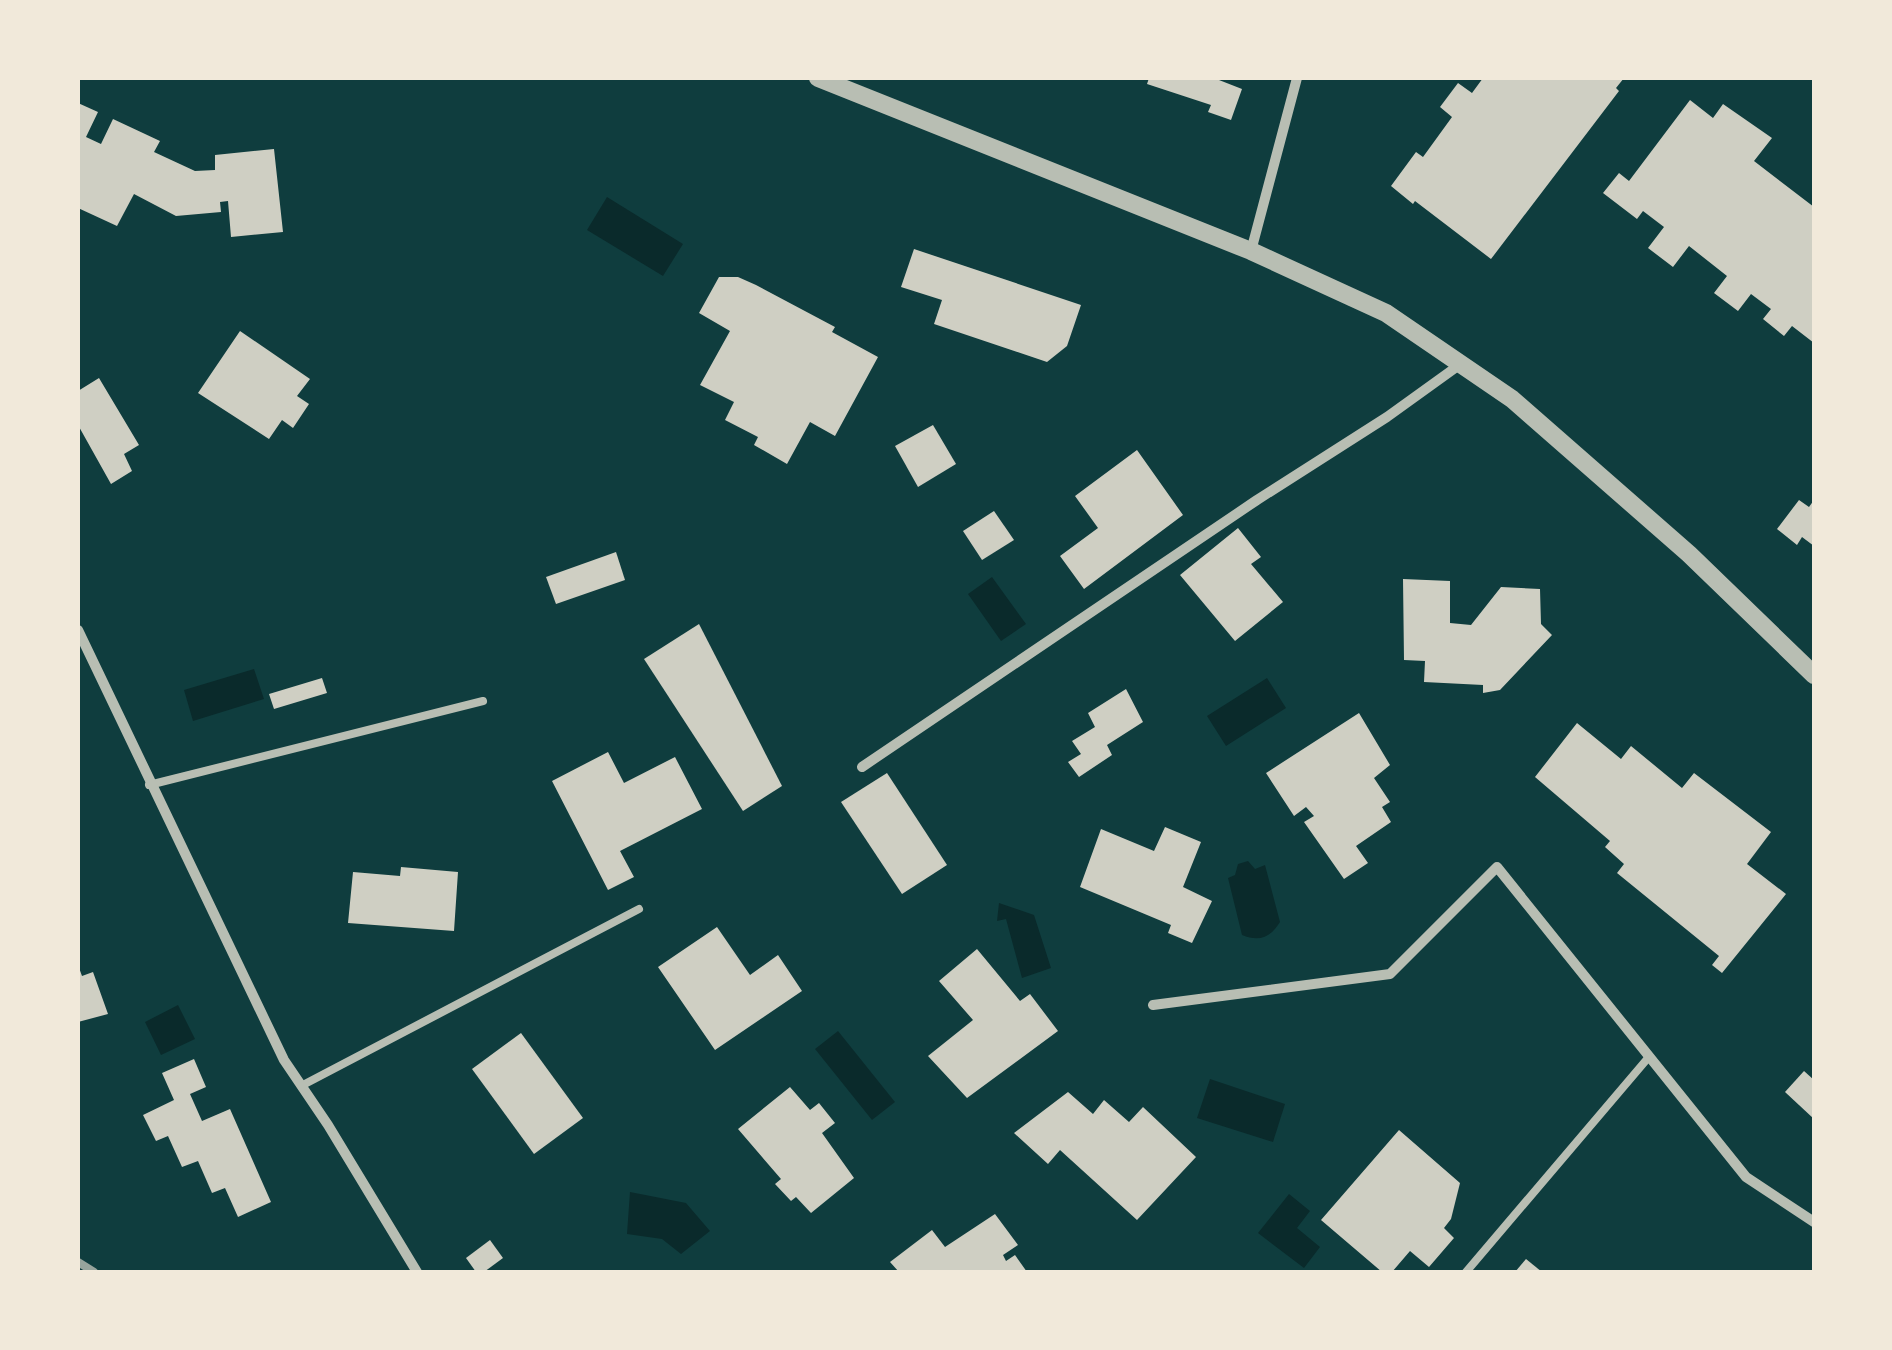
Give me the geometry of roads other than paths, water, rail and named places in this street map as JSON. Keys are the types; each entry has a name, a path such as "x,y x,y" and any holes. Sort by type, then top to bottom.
{"street":[{"path":"818,78 1251,251 1386,313 1512,398 1689,554 1814,674"},
{"path":"1251,251 1296,78"},
{"path":"862,767 1257,500 1387,417 1462,362"},
{"path":"78,630 284,1060 417,1272"},
{"path":"1153,1005 1390,974 1497,866 1746,1177 1814,1222"}],"lane":[{"path":"149,784 483,700"},
{"path":"301,1086 639,909"},
{"path":"1466,1272 1648,1058"}],"water":[{"path":"607,197 683,244 663,276 587,230"},
{"path":"992,577 1026,624 1001,641 968,594"},
{"path":"254,669 264,699 193,721 184,690"},
{"path":"1267,678 1286,708 1226,746 1207,716"},
{"path":"1248,861 1255,869 1265,865 1280,922 1272,932 1259,938 1242,935 1228,878 1235,875 1238,864"},
{"path":"999,903 1034,915 1051,968 1022,978 1006,919 997,921"},
{"path":"178,1005 195,1039 161,1055 145,1022"},
{"path":"838,1031 895,1102 872,1120 815,1049"},
{"path":"1210,1079 1285,1104 1273,1142 1197,1118"},
{"path":"630,1192 686,1203 710,1231 681,1254 662,1239 627,1234"},
{"path":"1289,1194 1310,1211 1297,1228 1320,1247 1304,1268 1258,1233"}],"railway":[{"path":"78,1262 94,1272"}]}
